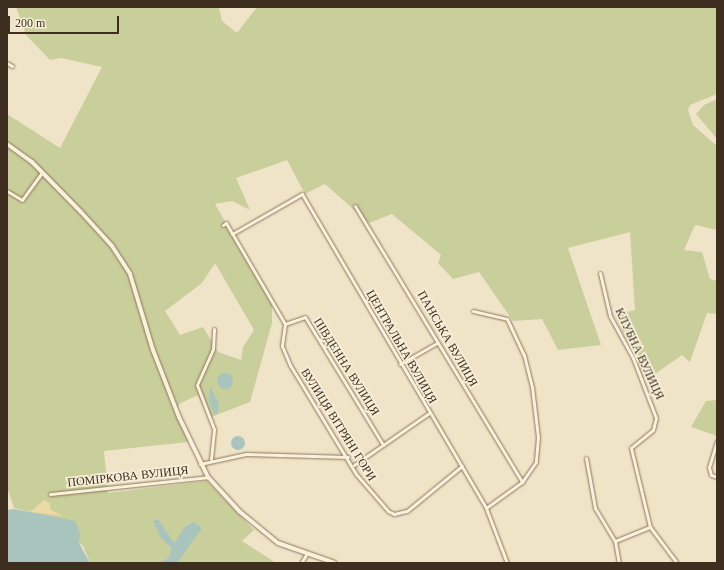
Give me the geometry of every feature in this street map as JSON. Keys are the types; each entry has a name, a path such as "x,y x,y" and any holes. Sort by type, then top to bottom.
{"street":[{"path":"7,63 12,66"},
{"path":"7,144 42,172 112,246 130,274 153,350 200,464 208,477 239,511 278,543 306,555 335,563"},
{"path":"7,191 22,200 42,172"},
{"name":"ЦЕНТРАЛЬНА ВУЛИЦЯ","path":"232,234 302,194 400,364 486,508 507,563"},
{"name":"ПАНСЬКА ВУЛИЦЯ","path":"355,206 522,482"},
{"path":"223,225 226,223 284,324"},
{"name":"КЛУБНА ВУЛИЦЯ","path":"600,273 610,316 633,358 656,418 653,430 631,448 650,527 677,563"},
{"path":"473,310 507,319 530,371 539,451 532,472 522,482 486,508"},
{"name":"ПІВДЕННА ВУЛИЦЯ","path":"284,324 305,317 383,446"},
{"name":"ВУЛИЦЯ ВІТРЯНІ ГОРИ","path":"284,324 282,339 284,354 354,465 360,480 394,514 407,510 462,466"},
{"path":"211,460 214,429 197,384 213,349 214,329"},
{"path":"400,364 437,343"},
{"path":"354,465 430,412"},
{"path":"717,441 709,466 711,475 717,477"},
{"path":"200,464 211,460 263,453 348,457"},
{"path":"586,458 595,508 615,541 619,563"},
{"name":"ПОМІРКОВА ВУЛИЦЯ","path":"50,494 208,477"},
{"path":"615,541 650,527"},
{"path":"301,563 306,555"}],"green space":[{"path":"16,7 219,7 222,21 237,33 257,7 717,7 717,94 690,105 688,110 693,125 717,146 717,230 695,225 684,250 702,252 710,279 717,281 717,314 707,313 690,362 682,355 645,381 615,315 635,310 630,232 568,248 601,345 558,350 542,319 513,321 479,272 453,279 438,263 441,255 392,214 369,223 325,184 305,194 287,160 236,178 250,210 232,201 215,204 272,304 272,323 250,402 209,418 198,395 179,404 177,411 188,442 104,451 108,493 207,481 254,530 242,541 276,563 90,563 83,546 45,516 14,508 7,488 7,114 60,148 102,67 61,58 50,60 26,35","holes":["215,263 254,330 243,347 241,360 218,352 203,327 180,335 165,311 202,283"]},
{"path":"717,99 717,139 696,114 704,105"},
{"path":"717,400 717,436 691,427 706,401"}],"sand":[{"path":"44,500 49,503 51,510 63,516 30,512"}],"water":[{"path":"225,373 232,378 233,381 228,388 225,389 218,384 217,381 222,374"},
{"path":"210,386 219,404 218,412 214,414 209,401"},
{"path":"235,436 241,436 245,440 245,446 241,450 235,450 231,446 231,440"},
{"path":"14,509 75,521 80,533 79,543 90,563 7,563 7,510"},
{"path":"158,519 174,543 185,527 193,522 202,528 177,563 158,563 169,558 172,548 161,538 153,521"}]}
